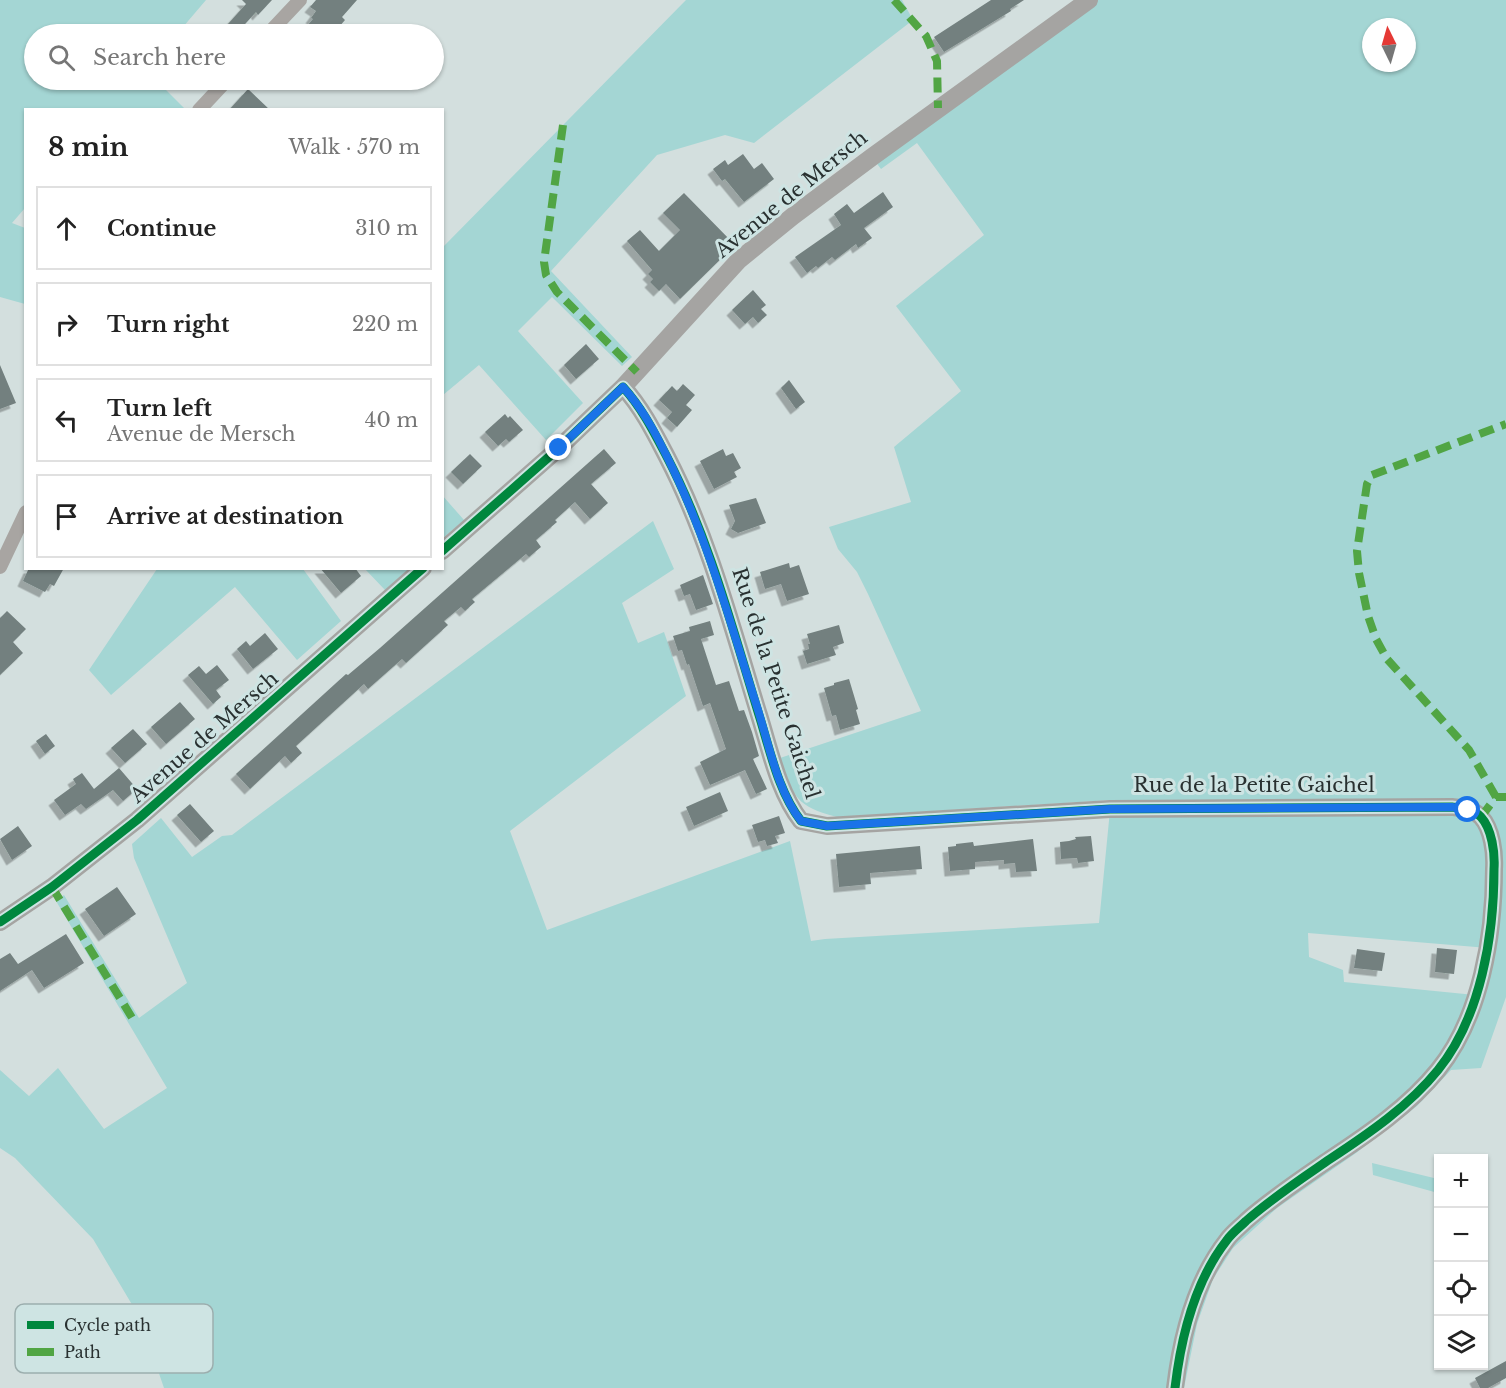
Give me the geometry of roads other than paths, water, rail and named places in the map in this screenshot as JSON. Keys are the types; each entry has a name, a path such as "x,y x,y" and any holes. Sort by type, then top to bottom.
{"street":[{"path":"277,24 300,0"},
{"name":"Avenue de Mersch","path":"444,549 559,448 623,387 739,260 872,157 1089,0"},
{"path":"202,108 218,90"},
{"name":"Rue de la Petite Gaichel","path":"623,387 637,403 649,423 693,510 722,594 772,757 788,801 801,821 827,826 1110,809 1452,807 1468,810 1481,817 1491,836 1495,860 1494,908 1489,948 1464,1028 1438,1069 1409,1100 1351,1146 1270,1200 1227,1239 1205,1274 1187,1319 1175,1388"},
{"path":"0,567 24,516"},
{"name":"Avenue de Mersch","path":"0,922 85,862 137,820 421,570"}]}
